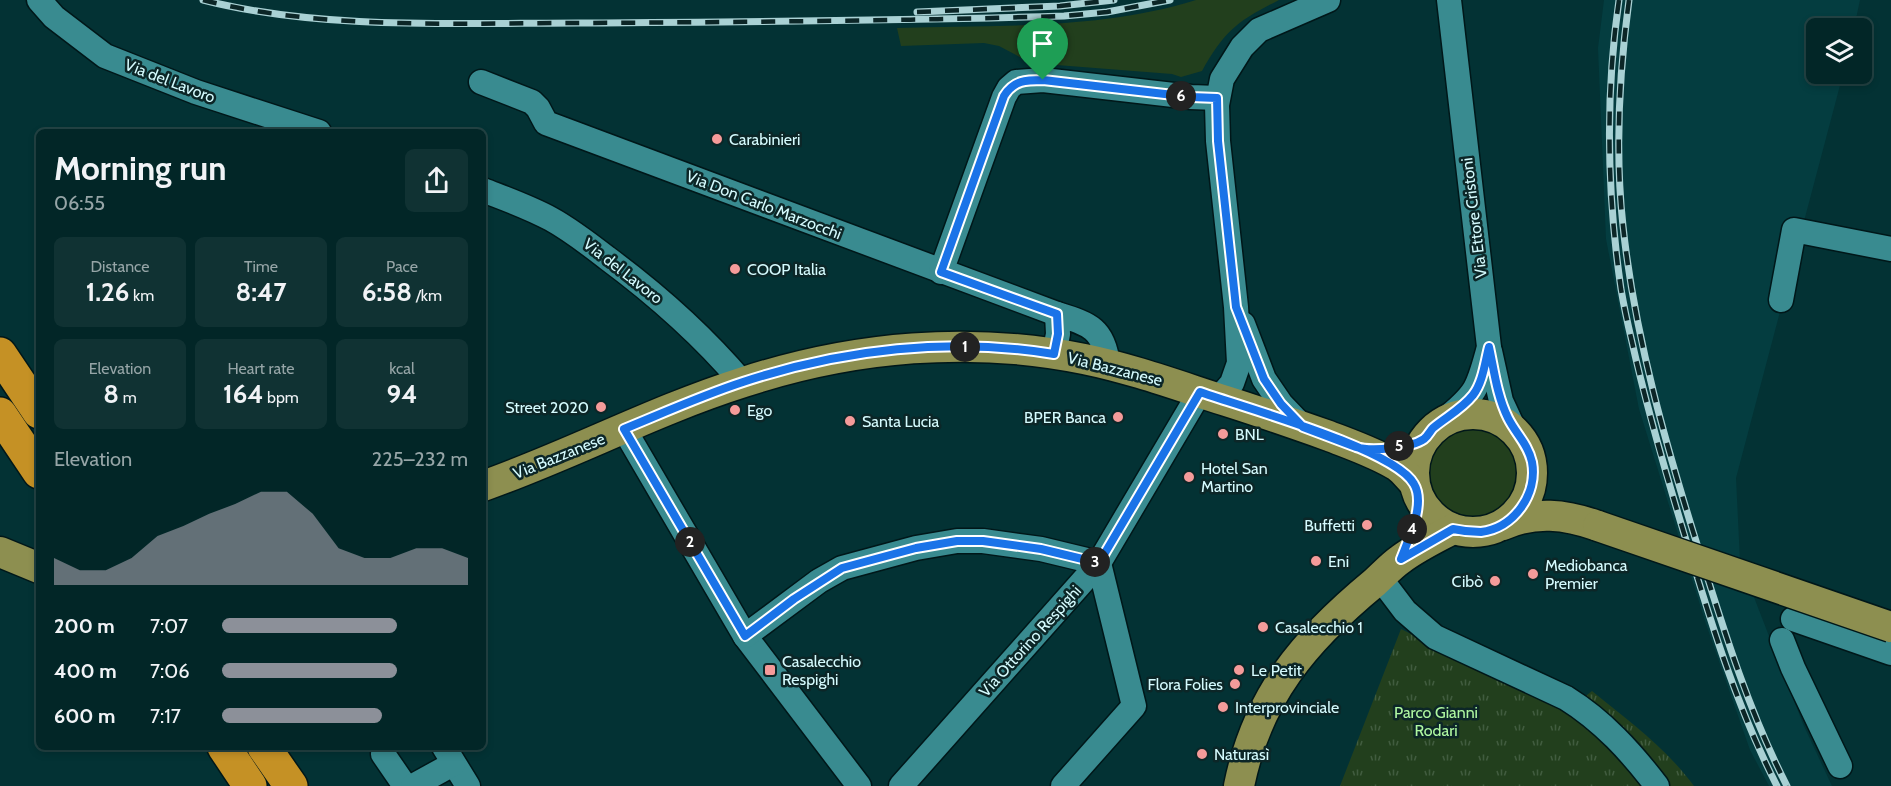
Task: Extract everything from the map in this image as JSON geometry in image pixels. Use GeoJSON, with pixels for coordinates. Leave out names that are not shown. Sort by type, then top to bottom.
{"type":"FeatureCollection","features":[{"type":"Feature","properties":{"kind":"highway"},"geometry":{"type":"LineString","coordinates":[[0,354],[36,408]]}},
{"type":"Feature","properties":{"kind":"highway"},"geometry":{"type":"LineString","coordinates":[[0,414],[36,468]]}},
{"type":"Feature","properties":{"kind":"highway"},"geometry":{"type":"LineString","coordinates":[[226,750],[250,786]]}},
{"type":"Feature","properties":{"kind":"highway"},"geometry":{"type":"LineString","coordinates":[[266,750],[291,786]]}},
{"type":"Feature","properties":{"kind":"main road","name":"Via Bazzanese"},"geometry":{"type":"LineString","coordinates":[[486,485],[742,382],[818,361],[896,349],[986,347],[1027,350],[1108,364],[1209,395],[1364,449],[1398,467],[1416,489]]}},
{"type":"Feature","properties":{"kind":"main road"},"geometry":{"type":"LineString","coordinates":[[1390,569],[1411,534],[1416,489],[1415,460],[1434,429],[1457,415],[1486,414],[1514,429],[1526,444],[1533,465],[1560,507],[1585,521],[1891,627]]}},
{"type":"Feature","properties":{"kind":"main road","name":"Via Bazzanese"},"geometry":{"type":"LineString","coordinates":[[1364,449],[1401,446],[1434,429]]}},
{"type":"Feature","properties":{"kind":"main road"},"geometry":{"type":"LineString","coordinates":[[1497,527],[1518,512],[1525,502],[1533,478],[1533,465]]}},
{"type":"Feature","properties":{"kind":"main road"},"geometry":{"type":"LineString","coordinates":[[1416,489],[1426,510],[1438,521],[1453,529],[1475,532],[1539,516],[1585,521]]}},
{"type":"Feature","properties":{"kind":"main road"},"geometry":{"type":"LineString","coordinates":[[1239,786],[1253,735],[1282,678],[1322,629],[1390,569],[1453,529]]}},
{"type":"Feature","properties":{"kind":"main road"},"geometry":{"type":"LineString","coordinates":[[0,552],[36,567]]}},
{"type":"Feature","properties":{"kind":"street","name":"Via del Lavoro"},"geometry":{"type":"LineString","coordinates":[[39,0],[54,17],[105,56],[196,92],[310,129]]}},
{"type":"Feature","properties":{"kind":"street"},"geometry":{"type":"LineString","coordinates":[[1209,395],[1232,383],[1239,363],[1236,307],[1218,141],[1217,98],[1222,79],[1242,47],[1259,30],[1328,0]]}},
{"type":"Feature","properties":{"kind":"street","name":"Via Ettore Cristoni"},"geometry":{"type":"LineString","coordinates":[[1434,429],[1473,395],[1480,380],[1489,347],[1449,0]]}},
{"type":"Feature","properties":{"kind":"street"},"geometry":{"type":"LineString","coordinates":[[941,272],[1004,96],[1016,82],[1043,80],[1217,98]]}},
{"type":"Feature","properties":{"kind":"street","name":"Via Don Carlo Marzocchi"},"geometry":{"type":"LineString","coordinates":[[481,82],[532,102],[546,123],[941,272],[1082,321],[1096,330],[1106,352],[1108,364]]}},
{"type":"Feature","properties":{"kind":"street","name":"Via del Lavoro"},"geometry":{"type":"LineString","coordinates":[[486,191],[552,219],[587,242],[674,311],[722,358],[742,382]]}},
{"type":"Feature","properties":{"kind":"street"},"geometry":{"type":"LineString","coordinates":[[1781,300],[1794,230],[1891,249]]}},
{"type":"Feature","properties":{"kind":"street"},"geometry":{"type":"LineString","coordinates":[[1236,307],[1264,379],[1281,404],[1303,427]]}},
{"type":"Feature","properties":{"kind":"street"},"geometry":{"type":"LineString","coordinates":[[1054,354],[1058,334],[1057,314]]}},
{"type":"Feature","properties":{"kind":"street"},"geometry":{"type":"LineString","coordinates":[[1489,347],[1501,401],[1514,429]]}},
{"type":"Feature","properties":{"kind":"street","name":"Via Ottorino Respighi"},"geometry":{"type":"LineString","coordinates":[[901,786],[1099,563],[1209,395]]}},
{"type":"Feature","properties":{"kind":"street"},"geometry":{"type":"LineString","coordinates":[[624,429],[745,636],[859,786]]}},
{"type":"Feature","properties":{"kind":"street"},"geometry":{"type":"LineString","coordinates":[[745,636],[811,587],[842,568],[916,548],[957,541],[983,541],[1031,547],[1099,563],[1134,706],[1063,786]]}},
{"type":"Feature","properties":{"kind":"street"},"geometry":{"type":"LineString","coordinates":[[1390,569],[1405,611],[1435,637],[1566,698],[1582,708],[1632,753],[1657,786]]}},
{"type":"Feature","properties":{"kind":"street"},"geometry":{"type":"LineString","coordinates":[[1840,766],[1782,640],[1789,642],[1799,636],[1799,624],[1793,619],[1891,653]]}},
{"type":"Feature","properties":{"kind":"street"},"geometry":{"type":"LineString","coordinates":[[383,754],[405,786]]}},
{"type":"Feature","properties":{"kind":"street"},"geometry":{"type":"LineString","coordinates":[[413,786],[449,755],[468,786]]}},
{"type":"Feature","properties":{"kind":"shaded area"},"geometry":{"type":"Polygon","coordinates":[[[1604,0],[1860,0],[1856,18],[1806,18],[1806,84],[1840,84],[1736,478],[1740,561],[1803,724],[1832,786],[1769,786],[1750,750],[1706,624],[1639,409],[1606,239],[1598,48],[1604,0]]]}},
{"type":"Feature","properties":{"kind":"green space"},"geometry":{"type":"Polygon","coordinates":[[[1196,0],[1279,0],[1253,14],[1234,28],[1218,46],[1202,71],[1181,77],[1172,74],[1031,63],[999,46],[984,43],[901,46],[897,28],[1010,26],[1085,21],[1160,10],[1196,0]]]}},
{"type":"Feature","properties":{"kind":"green space"},"geometry":{"type":"Polygon","coordinates":[[[1475,422],[1495,426],[1512,437],[1523,454],[1527,474],[1523,494],[1512,511],[1495,522],[1475,526],[1455,522],[1438,511],[1427,494],[1423,474],[1427,454],[1438,437],[1455,426],[1475,422]]]}},
{"type":"Feature","properties":{"kind":"green space","name":"Parco Gianni Rodari"},"geometry":{"type":"Polygon","coordinates":[[[1401,629],[1567,711],[1592,691],[1659,747],[1694,786],[1340,786],[1401,629]]]}},
{"type":"Feature","properties":{"kind":"railway"},"geometry":{"type":"LineString","coordinates":[[203,0],[248,10],[294,16],[437,24],[821,21],[1064,16],[1107,12],[1170,0]]}},
{"type":"Feature","properties":{"kind":"railway"},"geometry":{"type":"LineString","coordinates":[[917,12],[1060,6],[1114,0]]}},
{"type":"Feature","properties":{"kind":"railway"},"geometry":{"type":"LineString","coordinates":[[1619,0],[1611,72],[1610,144],[1616,253],[1625,309],[1657,441],[1705,602],[1737,696],[1777,786]]}},
{"type":"Feature","properties":{"kind":"railway"},"geometry":{"type":"LineString","coordinates":[[1629,0],[1621,85],[1619,170],[1623,226],[1635,310],[1665,435],[1710,586],[1761,731],[1787,786]]}},
{"type":"Feature","properties":{"kind":"place","name":"Carabinieri"},"geometry":{"type":"Point","coordinates":[717,139]}},
{"type":"Feature","properties":{"kind":"place","name":"COOP Italia"},"geometry":{"type":"Point","coordinates":[735,269]}},
{"type":"Feature","properties":{"kind":"place","name":"Street 2020"},"geometry":{"type":"Point","coordinates":[601,407]}},
{"type":"Feature","properties":{"kind":"place","name":"Ego"},"geometry":{"type":"Point","coordinates":[735,410]}},
{"type":"Feature","properties":{"kind":"place","name":"BPER Banca"},"geometry":{"type":"Point","coordinates":[1118,417]}},
{"type":"Feature","properties":{"kind":"place","name":"Santa Lucia"},"geometry":{"type":"Point","coordinates":[850,421]}},
{"type":"Feature","properties":{"kind":"place","name":"BNL"},"geometry":{"type":"Point","coordinates":[1223,434]}},
{"type":"Feature","properties":{"kind":"place","name":"Hotel San Martino"},"geometry":{"type":"Point","coordinates":[1189,477]}},
{"type":"Feature","properties":{"kind":"place","name":"Buffetti"},"geometry":{"type":"Point","coordinates":[1367,525]}},
{"type":"Feature","properties":{"kind":"place","name":"Eni"},"geometry":{"type":"Point","coordinates":[1316,561]}},
{"type":"Feature","properties":{"kind":"place","name":"Mediobanca Premier"},"geometry":{"type":"Point","coordinates":[1533,574]}},
{"type":"Feature","properties":{"kind":"place","name":"Cibò"},"geometry":{"type":"Point","coordinates":[1495,581]}},
{"type":"Feature","properties":{"kind":"place","name":"Casalecchio 1"},"geometry":{"type":"Point","coordinates":[1263,627]}},
{"type":"Feature","properties":{"kind":"place","name":"Casalecchio Respighi"},"geometry":{"type":"Point","coordinates":[770,670]}},
{"type":"Feature","properties":{"kind":"place","name":"Le Petit"},"geometry":{"type":"Point","coordinates":[1239,670]}},
{"type":"Feature","properties":{"kind":"place","name":"Flora Folies"},"geometry":{"type":"Point","coordinates":[1235,684]}},
{"type":"Feature","properties":{"kind":"place","name":"Interprovinciale"},"geometry":{"type":"Point","coordinates":[1223,707]}},
{"type":"Feature","properties":{"kind":"place","name":"Naturasì"},"geometry":{"type":"Point","coordinates":[1202,754]}},
{"type":"Feature","properties":{"kind":"route"},"geometry":{"type":"LineString","coordinates":[[1043,80],[1016,82],[1004,96],[941,272],[1057,314],[1059,325],[1054,354],[986,347],[896,349],[859,353],[818,361],[742,382],[624,429],[745,636],[819,581],[842,568],[916,548],[957,541],[983,541],[1041,549],[1099,563],[1200,392],[1262,412],[1303,427],[1364,449],[1398,467],[1414,483],[1418,495],[1411,534],[1401,559],[1453,529],[1468,532],[1483,531],[1497,527],[1518,512],[1530,490],[1533,465],[1526,444],[1514,429],[1501,401],[1489,347],[1480,380],[1473,395],[1433,428],[1424,439],[1401,446],[1364,449],[1356,447],[1303,427],[1281,404],[1264,379],[1236,307],[1218,141],[1217,98],[1043,80]]}}]}
